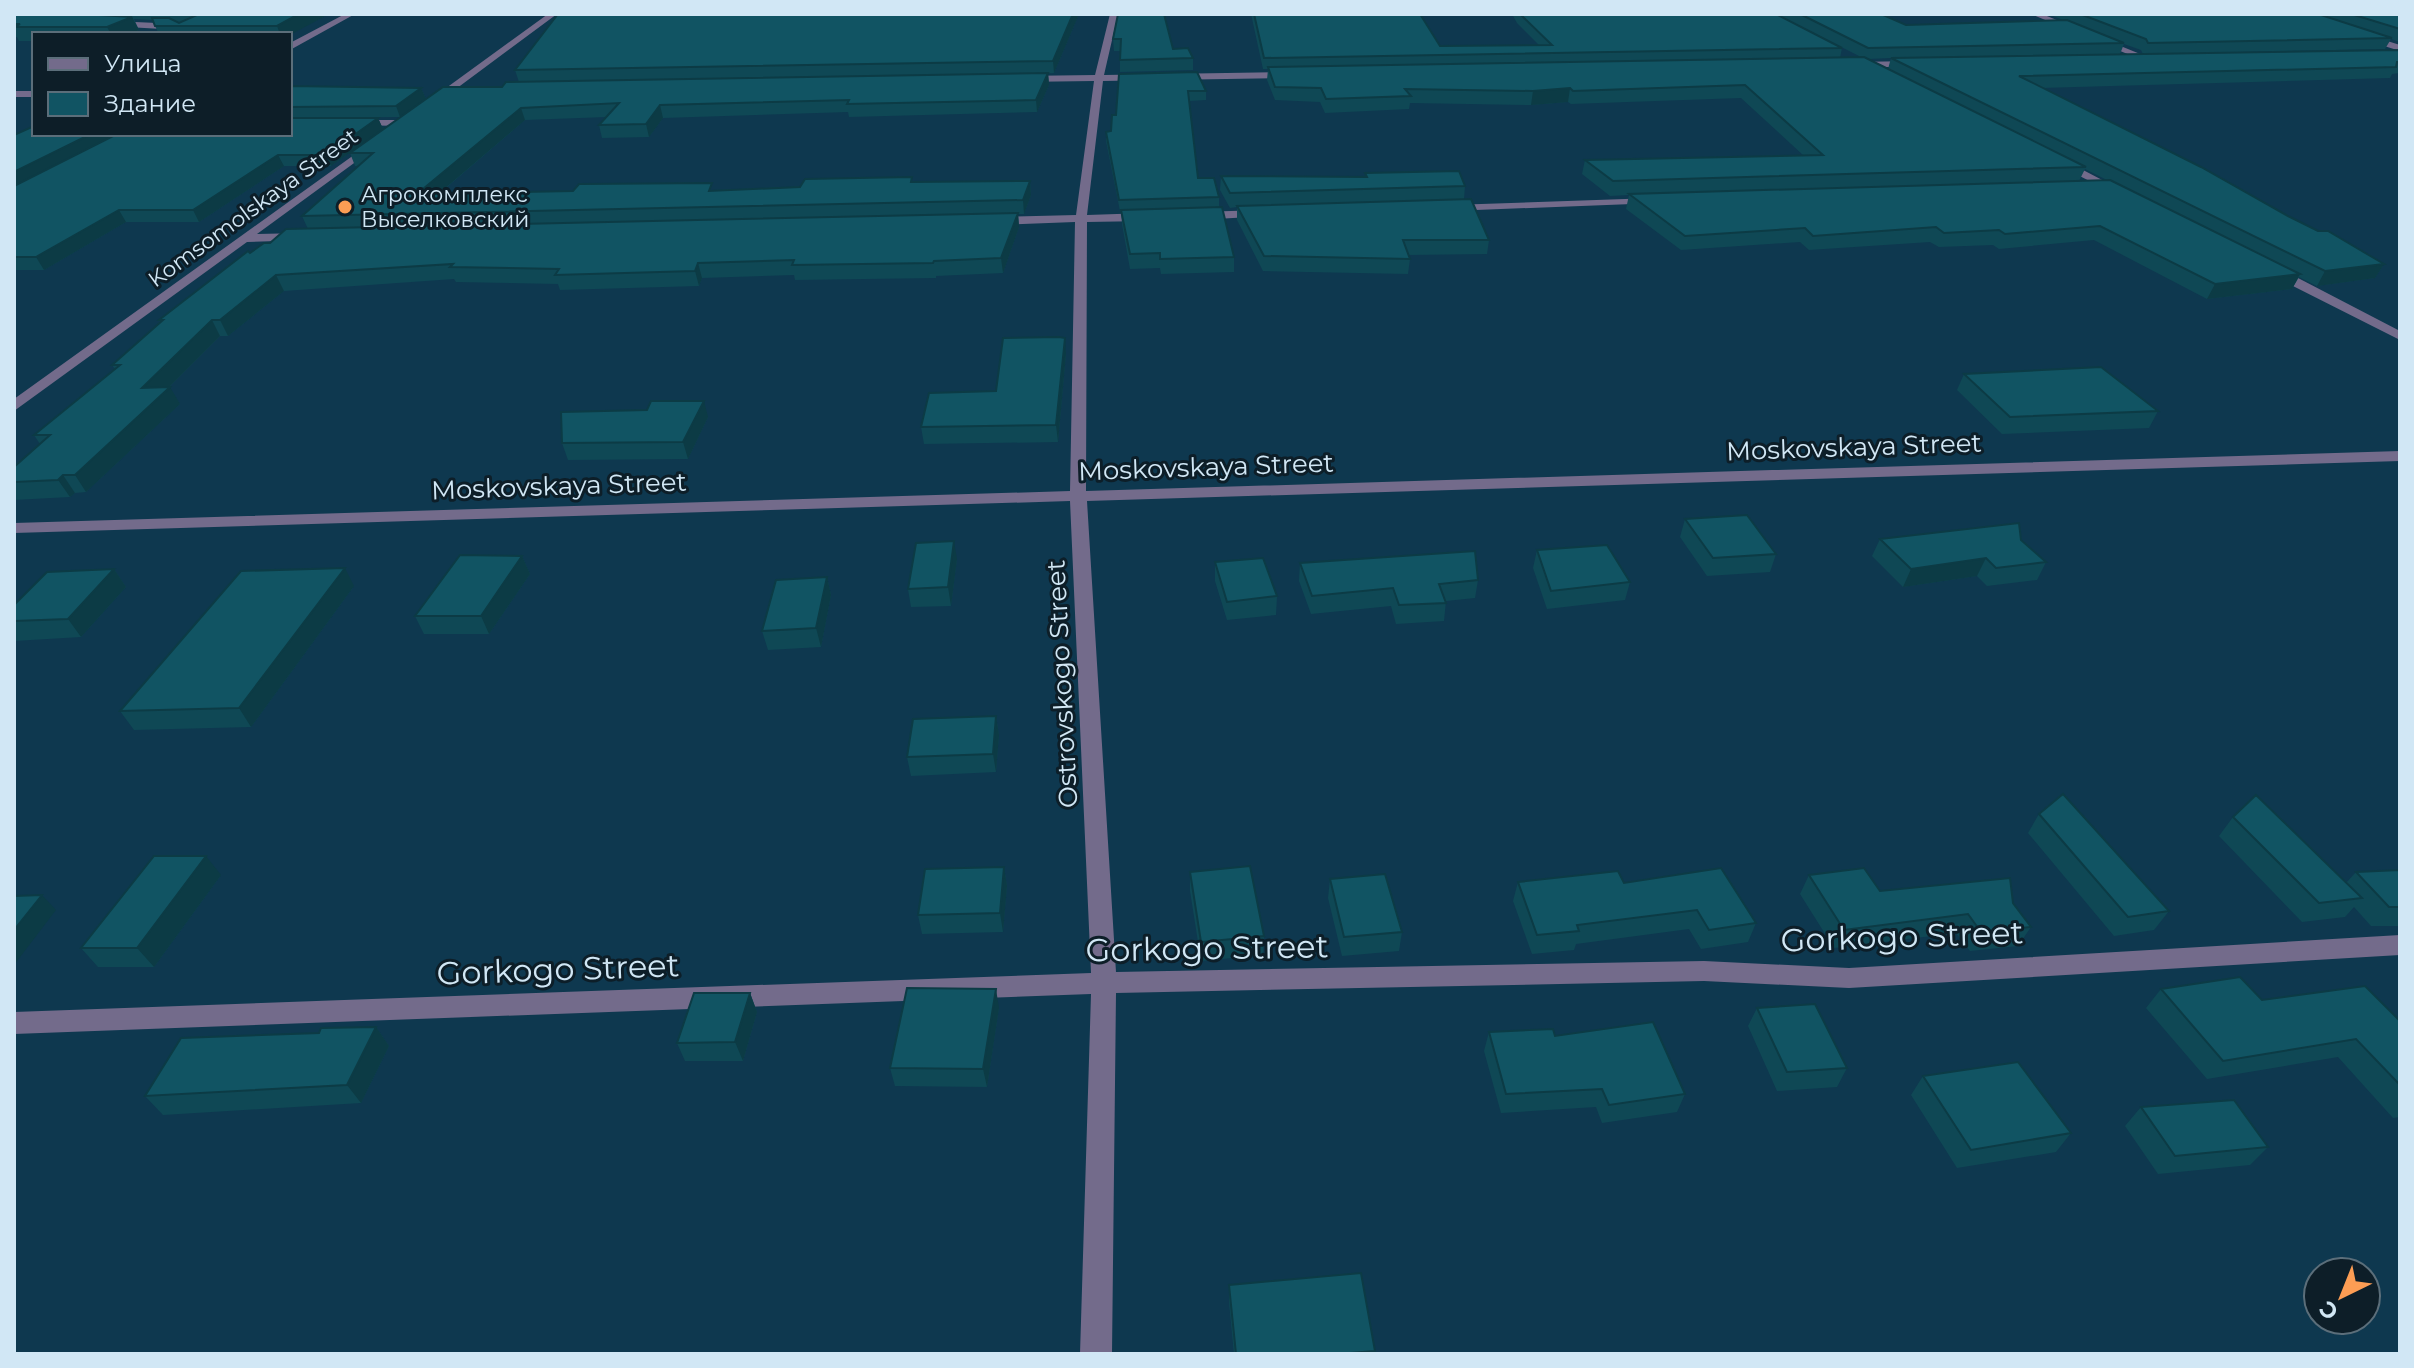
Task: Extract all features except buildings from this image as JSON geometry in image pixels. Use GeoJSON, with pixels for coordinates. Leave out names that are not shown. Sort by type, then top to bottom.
{"type":"FeatureCollection","features":[{"type":"Feature","properties":{"kind":"street"},"geometry":{"type":"LineString","coordinates":[[292,46],[351,14]]}},
{"type":"Feature","properties":{"kind":"street"},"geometry":{"type":"LineString","coordinates":[[426,106],[553,14]]}},
{"type":"Feature","properties":{"kind":"street","name":"Ostrovskogo Street"},"geometry":{"type":"LineString","coordinates":[[1096,1354],[1104,983],[1078,497],[1081,219],[1099,78],[1114,14]]}},
{"type":"Feature","properties":{"kind":"street"},"geometry":{"type":"LineString","coordinates":[[2035,14],[2145,58]]}},
{"type":"Feature","properties":{"kind":"street"},"geometry":{"type":"LineString","coordinates":[[101,24],[192,27],[182,32]]}},
{"type":"Feature","properties":{"kind":"street"},"geometry":{"type":"LineString","coordinates":[[2355,33],[2400,48]]}},
{"type":"Feature","properties":{"kind":"street"},"geometry":{"type":"LineString","coordinates":[[2384,55],[2400,55]]}},
{"type":"Feature","properties":{"kind":"street"},"geometry":{"type":"LineString","coordinates":[[2113,59],[2161,58]]}},
{"type":"Feature","properties":{"kind":"street"},"geometry":{"type":"LineString","coordinates":[[1847,61],[1890,79]]}},
{"type":"Feature","properties":{"kind":"street"},"geometry":{"type":"LineString","coordinates":[[1862,65],[1925,63]]}},
{"type":"Feature","properties":{"kind":"street"},"geometry":{"type":"LineString","coordinates":[[1004,80],[1306,74]]}},
{"type":"Feature","properties":{"kind":"street"},"geometry":{"type":"LineString","coordinates":[[450,89],[466,89]]}},
{"type":"Feature","properties":{"kind":"street","name":"Komsomolskaya Street"},"geometry":{"type":"LineString","coordinates":[[14,406],[414,114]]}},
{"type":"Feature","properties":{"kind":"street"},"geometry":{"type":"LineString","coordinates":[[342,123],[402,123]]}},
{"type":"Feature","properties":{"kind":"street"},"geometry":{"type":"LineString","coordinates":[[2041,153],[2138,201]]}},
{"type":"Feature","properties":{"kind":"street"},"geometry":{"type":"LineString","coordinates":[[2079,188],[2110,187]]}},
{"type":"Feature","properties":{"kind":"street"},"geometry":{"type":"LineString","coordinates":[[1430,208],[1667,201]]}},
{"type":"Feature","properties":{"kind":"street"},"geometry":{"type":"LineString","coordinates":[[1192,216],[1271,213]]}},
{"type":"Feature","properties":{"kind":"street"},"geometry":{"type":"LineString","coordinates":[[987,221],[1160,217]]}},
{"type":"Feature","properties":{"kind":"street"},"geometry":{"type":"LineString","coordinates":[[248,238],[311,237]]}},
{"type":"Feature","properties":{"kind":"street"},"geometry":{"type":"LineString","coordinates":[[2262,265],[2400,336]]}},
{"type":"Feature","properties":{"kind":"street","name":"Moskovskaya Street"},"geometry":{"type":"LineString","coordinates":[[14,528],[2400,456]]}},
{"type":"Feature","properties":{"kind":"street","name":"Gorkogo Street"},"geometry":{"type":"LineString","coordinates":[[14,1023],[1104,983],[1704,971],[1849,978],[2400,945]]}},
{"type":"Feature","properties":{"kind":"place","name":"Агрокомплекс Выселковский"},"geometry":{"type":"Point","coordinates":[345,207]}}]}
